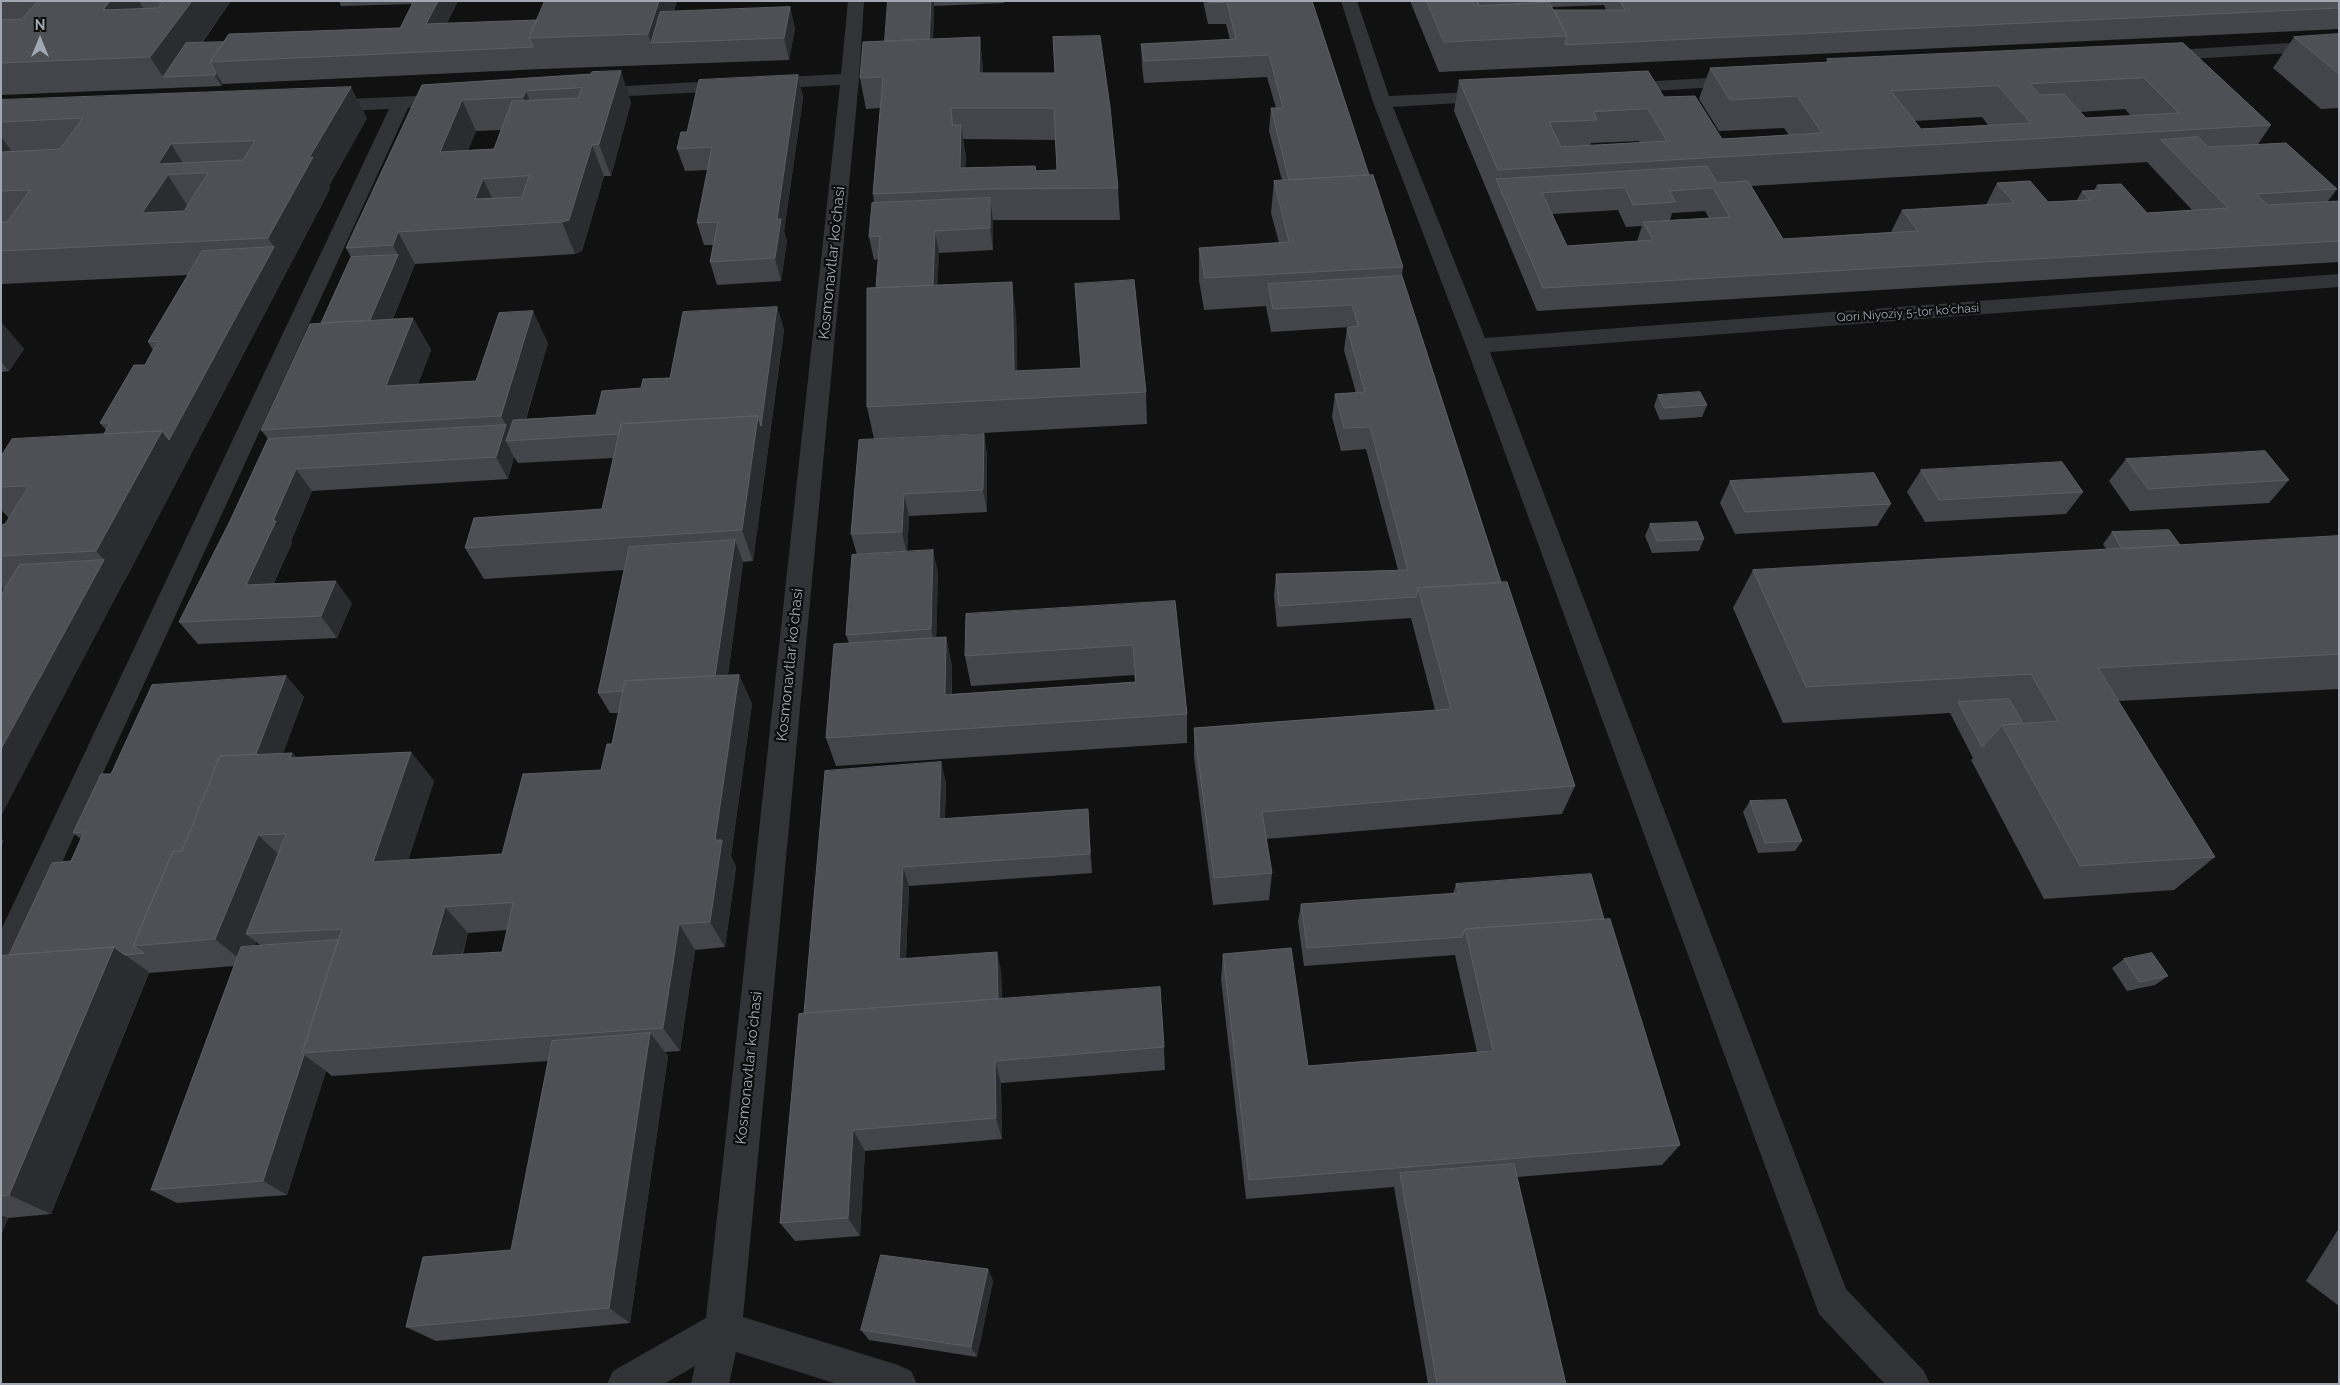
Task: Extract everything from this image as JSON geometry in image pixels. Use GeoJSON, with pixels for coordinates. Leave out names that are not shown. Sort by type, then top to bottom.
{"type":"FeatureCollection","features":[{"type":"Feature","properties":{"kind":"street","name":"Kosmonavtlar koʻchasi"},"geometry":{"type":"LineString","coordinates":[[710,1384],[723,1330],[850,79],[856,1]]}},
{"type":"Feature","properties":{"kind":"street"},"geometry":{"type":"LineString","coordinates":[[1349,1],[1382,102],[1477,346],[1832,1301],[1911,1384]]}},
{"type":"Feature","properties":{"kind":"street"},"geometry":{"type":"LineString","coordinates":[[2140,57],[2339,45]]}},
{"type":"Feature","properties":{"kind":"street"},"geometry":{"type":"LineString","coordinates":[[577,93],[850,79]]}},
{"type":"Feature","properties":{"kind":"street"},"geometry":{"type":"LineString","coordinates":[[1602,89],[1761,80]]}},
{"type":"Feature","properties":{"kind":"street"},"geometry":{"type":"LineString","coordinates":[[1382,102],[1512,94]]}},
{"type":"Feature","properties":{"kind":"street"},"geometry":{"type":"LineString","coordinates":[[301,107],[430,101]]}},
{"type":"Feature","properties":{"kind":"street"},"geometry":{"type":"LineString","coordinates":[[1,966],[37,884],[401,103]]}},
{"type":"Feature","properties":{"kind":"street","name":"Qori Niyoziy 5-tor ko'chasi"},"geometry":{"type":"LineString","coordinates":[[1477,346],[2339,280]]}},
{"type":"Feature","properties":{"kind":"street"},"geometry":{"type":"LineString","coordinates":[[626,1384],[723,1330],[898,1384]]}},
{"type":"Feature","properties":{"kind":"building"},"geometry":{"type":"Polygon","coordinates":[[[38,1],[110,1],[103,10],[158,8],[163,1],[192,1],[150,57],[1,63],[1,20],[22,19],[38,1]]]}},
{"type":"Feature","properties":{"kind":"building"},"geometry":{"type":"Polygon","coordinates":[[[414,1],[438,1],[426,24],[537,20],[529,38],[533,47],[210,62],[229,34],[400,28],[414,1]]]}},
{"type":"Feature","properties":{"kind":"building"},"geometry":{"type":"Polygon","coordinates":[[[545,1],[659,1],[648,34],[529,38],[545,1]]]}},
{"type":"Feature","properties":{"kind":"building"},"geometry":{"type":"Polygon","coordinates":[[[888,1],[931,1],[929,39],[885,41],[888,1]]]}},
{"type":"Feature","properties":{"kind":"building"},"geometry":{"type":"Polygon","coordinates":[[[1208,1],[1312,1],[1369,175],[1289,180],[1271,108],[1283,108],[1269,55],[1144,61],[1141,44],[1236,39],[1227,2],[1209,3],[1208,1]]]}},
{"type":"Feature","properties":{"kind":"building"},"geometry":{"type":"Polygon","coordinates":[[[1427,1],[1477,1],[1479,6],[1549,2],[1567,36],[1444,42],[1427,1]]]}},
{"type":"Feature","properties":{"kind":"building"},"geometry":{"type":"Polygon","coordinates":[[[1620,1],[2339,1],[2339,8],[1565,45],[1567,36],[1554,10],[1625,10],[1620,1]]]}},
{"type":"Feature","properties":{"kind":"building"},"geometry":{"type":"Polygon","coordinates":[[[790,7],[784,38],[651,43],[660,12],[790,7]]]}},
{"type":"Feature","properties":{"kind":"building"},"geometry":{"type":"Polygon","coordinates":[[[2339,34],[2339,74],[2294,37],[2339,34]]]}},
{"type":"Feature","properties":{"kind":"building"},"geometry":{"type":"Polygon","coordinates":[[[1100,36],[1110,107],[1118,188],[989,189],[873,194],[883,77],[860,78],[863,42],[980,37],[979,73],[1055,73],[1053,37],[1100,36]],[[951,108],[953,125],[961,125],[960,168],[1035,166],[1036,171],[1057,170],[1054,108],[951,108]]]}},
{"type":"Feature","properties":{"kind":"building"},"geometry":{"type":"Polygon","coordinates":[[[224,42],[210,62],[216,73],[215,75],[163,77],[186,43],[224,42]]]}},
{"type":"Feature","properties":{"kind":"building"},"geometry":{"type":"Polygon","coordinates":[[[2183,43],[2271,125],[1498,170],[1459,80],[1648,71],[1664,97],[1695,96],[1722,139],[1822,133],[1797,96],[1730,100],[1710,68],[1830,62],[1827,59],[2183,43]],[[2144,78],[2030,84],[2040,95],[2064,94],[2086,118],[2179,113],[2144,78]],[[1998,86],[1891,91],[1921,129],[2031,123],[1998,86]],[[1648,109],[1594,112],[1597,120],[1549,122],[1561,147],[1667,141],[1648,109]]]}},
{"type":"Feature","properties":{"kind":"building"},"geometry":{"type":"Polygon","coordinates":[[[621,71],[599,144],[592,145],[569,220],[562,222],[398,232],[393,245],[346,248],[422,85],[591,74],[592,72],[621,71]],[[582,88],[526,91],[523,97],[462,100],[440,152],[494,149],[512,101],[578,98],[582,88]],[[529,176],[483,179],[475,199],[522,197],[529,176]]]}},
{"type":"Feature","properties":{"kind":"building"},"geometry":{"type":"Polygon","coordinates":[[[798,75],[777,219],[781,219],[775,258],[710,262],[718,222],[697,223],[712,147],[677,149],[681,132],[687,132],[699,80],[798,75]]]}},
{"type":"Feature","properties":{"kind":"building"},"geometry":{"type":"Polygon","coordinates":[[[351,87],[309,158],[313,157],[268,238],[1,251],[1,222],[7,222],[30,190],[1,191],[1,152],[60,149],[83,118],[1,122],[1,100],[351,87]],[[255,141],[171,144],[158,164],[243,160],[255,141]],[[208,173],[168,175],[142,213],[184,211],[208,173]]]}},
{"type":"Feature","properties":{"kind":"building"},"geometry":{"type":"Polygon","coordinates":[[[2198,137],[2208,147],[2286,143],[2337,189],[2256,194],[2268,205],[2339,201],[2339,241],[1543,288],[1496,179],[1707,166],[1717,183],[1748,181],[1783,239],[1918,231],[1902,210],[2014,203],[1997,183],[2030,181],[2048,202],[2090,200],[2082,191],[2101,190],[2097,185],[2121,184],[2147,213],[2228,208],[2161,140],[2198,137]],[[1625,188],[1542,193],[1567,246],[1653,240],[1643,222],[1730,217],[1713,188],[1669,191],[1676,202],[1633,205],[1625,188]]]}},
{"type":"Feature","properties":{"kind":"building"},"geometry":{"type":"Polygon","coordinates":[[[1373,175],[1403,267],[1205,278],[1199,248],[1289,242],[1274,181],[1373,175]]]}},
{"type":"Feature","properties":{"kind":"building"},"geometry":{"type":"Polygon","coordinates":[[[990,198],[990,228],[935,231],[933,285],[876,288],[880,236],[869,237],[872,203],[990,198]]]}},
{"type":"Feature","properties":{"kind":"building"},"geometry":{"type":"Polygon","coordinates":[[[274,247],[169,440],[162,431],[104,434],[110,423],[100,423],[134,365],[145,365],[158,341],[148,342],[202,251],[274,247]]]}},
{"type":"Feature","properties":{"kind":"building"},"geometry":{"type":"Polygon","coordinates":[[[398,255],[370,320],[321,323],[351,257],[398,255]]]}},
{"type":"Feature","properties":{"kind":"building"},"geometry":{"type":"Polygon","coordinates":[[[1402,276],[1501,583],[1418,588],[1416,597],[1279,606],[1276,574],[1408,570],[1370,427],[1344,428],[1335,394],[1365,392],[1347,328],[1358,326],[1352,305],[1273,309],[1268,284],[1402,276]]]}},
{"type":"Feature","properties":{"kind":"building"},"geometry":{"type":"Polygon","coordinates":[[[1134,280],[1146,392],[867,407],[867,288],[1012,282],[1014,371],[1081,368],[1075,284],[1134,280]]]}},
{"type":"Feature","properties":{"kind":"building"},"geometry":{"type":"Polygon","coordinates":[[[777,307],[761,426],[758,416],[621,424],[619,434],[506,441],[513,420],[596,415],[602,391],[641,388],[643,379],[670,378],[683,312],[777,307]]]}},
{"type":"Feature","properties":{"kind":"building"},"geometry":{"type":"Polygon","coordinates":[[[533,311],[501,416],[261,430],[310,324],[413,318],[386,386],[476,381],[499,313],[533,311]]]}},
{"type":"Feature","properties":{"kind":"building"},"geometry":{"type":"Polygon","coordinates":[[[1700,392],[1707,405],[1664,408],[1658,395],[1700,392]]]}},
{"type":"Feature","properties":{"kind":"building"},"geometry":{"type":"Polygon","coordinates":[[[758,416],[742,530],[465,548],[474,518],[602,509],[621,424],[758,416]]]}},
{"type":"Feature","properties":{"kind":"building"},"geometry":{"type":"Polygon","coordinates":[[[506,425],[496,457],[296,469],[273,521],[276,521],[246,585],[336,581],[321,616],[179,622],[229,523],[268,439],[506,425]]]}},
{"type":"Feature","properties":{"kind":"building"},"geometry":{"type":"Polygon","coordinates":[[[162,431],[96,551],[1,556],[1,525],[5,524],[29,486],[1,487],[1,456],[12,439],[162,431]]]}},
{"type":"Feature","properties":{"kind":"building"},"geometry":{"type":"Polygon","coordinates":[[[984,434],[983,490],[904,494],[902,532],[851,534],[859,440],[984,434]]]}},
{"type":"Feature","properties":{"kind":"building"},"geometry":{"type":"Polygon","coordinates":[[[2265,451],[2289,480],[2148,489],[2126,459],[2265,451]]]}},
{"type":"Feature","properties":{"kind":"building"},"geometry":{"type":"Polygon","coordinates":[[[2062,462],[2083,492],[1939,500],[1921,470],[2062,462]]]}},
{"type":"Feature","properties":{"kind":"building"},"geometry":{"type":"Polygon","coordinates":[[[1874,473],[1891,504],[1745,512],[1730,481],[1874,473]]]}},
{"type":"Feature","properties":{"kind":"building"},"geometry":{"type":"Polygon","coordinates":[[[1697,522],[1704,539],[1657,541],[1650,524],[1697,522]]]}},
{"type":"Feature","properties":{"kind":"building"},"geometry":{"type":"Polygon","coordinates":[[[2169,530],[2180,545],[2122,549],[2112,532],[2169,530]]]}},
{"type":"Feature","properties":{"kind":"building"},"geometry":{"type":"Polygon","coordinates":[[[2339,536],[2339,654],[2098,668],[2215,857],[2080,866],[2002,725],[2058,721],[2031,674],[1806,687],[1753,570],[2339,536]]]}},
{"type":"Feature","properties":{"kind":"building"},"geometry":{"type":"Polygon","coordinates":[[[735,540],[715,676],[625,681],[623,691],[598,693],[629,547],[735,540]]]}},
{"type":"Feature","properties":{"kind":"building"},"geometry":{"type":"Polygon","coordinates":[[[933,550],[931,629],[846,635],[852,555],[933,550]]]}},
{"type":"Feature","properties":{"kind":"building"},"geometry":{"type":"Polygon","coordinates":[[[104,560],[1,749],[1,595],[19,565],[104,560]]]}},
{"type":"Feature","properties":{"kind":"building"},"geometry":{"type":"Polygon","coordinates":[[[1507,582],[1575,786],[1262,812],[1272,873],[1214,878],[1194,728],[1451,709],[1418,588],[1507,582]]]}},
{"type":"Feature","properties":{"kind":"building"},"geometry":{"type":"Polygon","coordinates":[[[1175,601],[1187,714],[826,738],[834,644],[946,637],[945,695],[1136,682],[1133,645],[965,656],[966,614],[1175,601]]]}},
{"type":"Feature","properties":{"kind":"building"},"geometry":{"type":"Polygon","coordinates":[[[739,675],[715,840],[722,840],[710,922],[679,924],[663,1028],[302,1053],[342,929],[246,934],[286,834],[258,835],[215,939],[133,946],[173,851],[182,851],[220,756],[292,753],[290,758],[411,752],[373,862],[502,854],[523,774],[601,770],[607,744],[612,744],[625,681],[739,675]],[[513,903],[445,907],[431,956],[502,952],[513,903]]]}},
{"type":"Feature","properties":{"kind":"building"},"geometry":{"type":"Polygon","coordinates":[[[286,676],[256,754],[220,756],[182,851],[173,851],[133,946],[144,953],[125,955],[114,947],[9,955],[52,863],[71,861],[84,832],[73,833],[101,774],[111,774],[152,685],[286,676]]]}},
{"type":"Feature","properties":{"kind":"building"},"geometry":{"type":"Polygon","coordinates":[[[2009,699],[2023,723],[2002,725],[1982,747],[1958,702],[2009,699]]]}},
{"type":"Feature","properties":{"kind":"building"},"geometry":{"type":"Polygon","coordinates":[[[941,762],[939,819],[1088,809],[1090,854],[903,867],[899,959],[997,952],[998,999],[804,1013],[825,771],[941,762]]]}},
{"type":"Feature","properties":{"kind":"building"},"geometry":{"type":"Polygon","coordinates":[[[1786,800],[1802,841],[1765,843],[1750,801],[1786,800]]]}},
{"type":"Feature","properties":{"kind":"building"},"geometry":{"type":"Polygon","coordinates":[[[1591,874],[1604,919],[1465,929],[1462,937],[1307,948],[1301,904],[1459,893],[1456,884],[1591,874]]]}},
{"type":"Feature","properties":{"kind":"building"},"geometry":{"type":"Polygon","coordinates":[[[1610,919],[1680,1145],[1249,1180],[1223,954],[1291,948],[1308,1066],[1493,1051],[1465,929],[1610,919]]]}},
{"type":"Feature","properties":{"kind":"building"},"geometry":{"type":"Polygon","coordinates":[[[338,940],[302,1053],[304,1055],[263,1181],[151,1190],[241,947],[338,940]]]}},
{"type":"Feature","properties":{"kind":"building"},"geometry":{"type":"Polygon","coordinates":[[[114,947],[9,1195],[1,1196],[1,956],[114,947]]]}},
{"type":"Feature","properties":{"kind":"building"},"geometry":{"type":"Polygon","coordinates":[[[2152,953],[2168,976],[2139,982],[2124,959],[2152,953]]]}},
{"type":"Feature","properties":{"kind":"building"},"geometry":{"type":"Polygon","coordinates":[[[1160,987],[1164,1047],[995,1061],[996,1118],[853,1130],[848,1218],[780,1223],[799,1014],[1160,987]]]}},
{"type":"Feature","properties":{"kind":"building"},"geometry":{"type":"Polygon","coordinates":[[[650,1033],[609,1308],[406,1327],[423,1257],[511,1250],[552,1041],[650,1033]]]}},
{"type":"Feature","properties":{"kind":"building"},"geometry":{"type":"Polygon","coordinates":[[[1514,1164],[1566,1384],[1437,1384],[1400,1173],[1514,1164]]]}},
{"type":"Feature","properties":{"kind":"building"},"geometry":{"type":"Polygon","coordinates":[[[881,1255],[988,1269],[971,1347],[861,1330],[881,1255]]]}}]}
